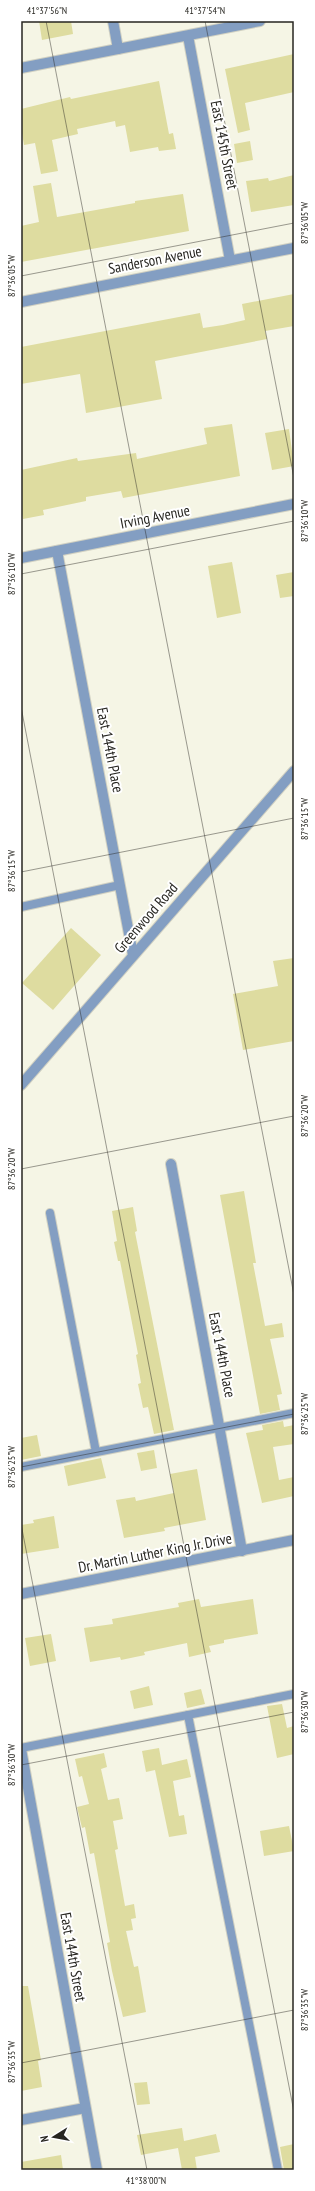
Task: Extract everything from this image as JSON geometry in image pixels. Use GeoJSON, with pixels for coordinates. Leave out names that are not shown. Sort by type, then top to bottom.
{"type":"FeatureCollection","features":[{"type":"Feature","properties":{"kind":"street"},"geometry":{"type":"LineString","coordinates":[[113,21],[118,49]]}},
{"type":"Feature","properties":{"kind":"street"},"geometry":{"type":"LineString","coordinates":[[21,68],[260,21]]}},
{"type":"Feature","properties":{"kind":"street","name":"East 145th Street"},"geometry":{"type":"LineString","coordinates":[[188,36],[230,260]]}},
{"type":"Feature","properties":{"kind":"street","name":"Sanderson Avenue"},"geometry":{"type":"LineString","coordinates":[[21,302],[294,248]]}},
{"type":"Feature","properties":{"kind":"street","name":"Irving Avenue"},"geometry":{"type":"LineString","coordinates":[[21,558],[294,504]]}},
{"type":"Feature","properties":{"kind":"street","name":"East 144th Place"},"geometry":{"type":"LineString","coordinates":[[58,551],[133,955]]}},
{"type":"Feature","properties":{"kind":"street","name":"Greenwood Road"},"geometry":{"type":"LineString","coordinates":[[21,1085],[294,771]]}},
{"type":"Feature","properties":{"kind":"street","name":"East 144th Place"},"geometry":{"type":"LineString","coordinates":[[171,1164],[242,1551]]}},
{"type":"Feature","properties":{"kind":"street","name":"Dr. Martin Luther King Jr. Drive"},"geometry":{"type":"LineString","coordinates":[[21,1594],[294,1540]]}},
{"type":"Feature","properties":{"kind":"street","name":"East 144th Street"},"geometry":{"type":"LineString","coordinates":[[21,1748],[97,2170]]}},
{"type":"Feature","properties":{"kind":"street"},"geometry":{"type":"LineString","coordinates":[[21,2120],[85,2108]]}},
{"type":"Feature","properties":{"kind":"lane"},"geometry":{"type":"LineString","coordinates":[[21,907],[120,885]]}},
{"type":"Feature","properties":{"kind":"lane"},"geometry":{"type":"LineString","coordinates":[[50,1213],[96,1452]]}},
{"type":"Feature","properties":{"kind":"lane"},"geometry":{"type":"LineString","coordinates":[[21,1467],[294,1413]]}},
{"type":"Feature","properties":{"kind":"lane"},"geometry":{"type":"LineString","coordinates":[[21,1748],[294,1694]]}},
{"type":"Feature","properties":{"kind":"lane"},"geometry":{"type":"LineString","coordinates":[[188,1715],[278,2170]]}},
{"type":"Feature","properties":{"kind":"building"},"geometry":{"type":"Polygon","coordinates":[[[39,21],[71,21],[73,34],[42,40],[39,21]]]}},
{"type":"Feature","properties":{"kind":"building"},"geometry":{"type":"Polygon","coordinates":[[[294,54],[294,92],[245,103],[250,130],[238,133],[225,69],[294,54]]]}},
{"type":"Feature","properties":{"kind":"building"},"geometry":{"type":"Polygon","coordinates":[[[159,81],[169,134],[173,133],[176,149],[159,151],[158,147],[130,152],[125,125],[116,127],[115,121],[77,129],[78,134],[52,140],[58,171],[41,174],[35,143],[24,145],[21,127],[21,109],[70,97],[71,99],[159,81]]]}},
{"type":"Feature","properties":{"kind":"building"},"geometry":{"type":"Polygon","coordinates":[[[250,141],[253,160],[237,163],[234,144],[250,141]]]}},
{"type":"Feature","properties":{"kind":"building"},"geometry":{"type":"Polygon","coordinates":[[[294,175],[294,205],[251,212],[246,181],[268,178],[269,181],[294,175]]]}},
{"type":"Feature","properties":{"kind":"building"},"geometry":{"type":"Polygon","coordinates":[[[51,183],[57,217],[135,203],[135,201],[183,194],[189,231],[21,262],[21,226],[39,222],[33,186],[51,183]]]}},
{"type":"Feature","properties":{"kind":"building"},"geometry":{"type":"Polygon","coordinates":[[[294,294],[294,326],[265,331],[267,339],[155,361],[162,399],[86,413],[80,374],[21,384],[21,347],[200,313],[203,328],[223,325],[245,320],[242,304],[294,294]]]}},
{"type":"Feature","properties":{"kind":"building"},"geometry":{"type":"Polygon","coordinates":[[[232,424],[240,476],[123,498],[121,491],[86,497],[86,501],[43,510],[44,515],[23,519],[21,509],[21,470],[77,458],[78,461],[136,453],[137,459],[207,444],[204,428],[232,424]]]}},
{"type":"Feature","properties":{"kind":"building"},"geometry":{"type":"Polygon","coordinates":[[[289,429],[294,466],[272,470],[265,433],[289,429]]]}},
{"type":"Feature","properties":{"kind":"building"},"geometry":{"type":"Polygon","coordinates":[[[232,562],[241,613],[217,618],[208,566],[232,562]]]}},
{"type":"Feature","properties":{"kind":"building"},"geometry":{"type":"Polygon","coordinates":[[[294,572],[294,596],[280,598],[276,575],[294,572]]]}},
{"type":"Feature","properties":{"kind":"building"},"geometry":{"type":"Polygon","coordinates":[[[71,928],[101,955],[53,1010],[22,983],[71,928]]]}},
{"type":"Feature","properties":{"kind":"building"},"geometry":{"type":"Polygon","coordinates":[[[294,958],[294,1041],[243,1050],[233,994],[278,986],[273,961],[294,958]]]}},
{"type":"Feature","properties":{"kind":"building"},"geometry":{"type":"Polygon","coordinates":[[[244,1191],[256,1263],[253,1263],[265,1326],[282,1323],[284,1337],[270,1339],[282,1394],[277,1395],[280,1410],[260,1414],[220,1195],[244,1191]]]}},
{"type":"Feature","properties":{"kind":"building"},"geometry":{"type":"Polygon","coordinates":[[[133,1207],[137,1231],[135,1232],[174,1430],[154,1434],[148,1407],[143,1408],[138,1384],[141,1383],[136,1355],[138,1354],[120,1261],[118,1261],[114,1242],[117,1241],[112,1211],[133,1207]]]}},
{"type":"Feature","properties":{"kind":"building"},"geometry":{"type":"Polygon","coordinates":[[[283,1421],[284,1427],[294,1425],[294,1444],[273,1447],[279,1480],[294,1477],[294,1496],[262,1503],[246,1433],[263,1430],[262,1425],[283,1421]]]}},
{"type":"Feature","properties":{"kind":"building"},"geometry":{"type":"Polygon","coordinates":[[[37,1435],[41,1456],[21,1460],[21,1438],[37,1435]]]}},
{"type":"Feature","properties":{"kind":"building"},"geometry":{"type":"Polygon","coordinates":[[[154,1450],[157,1468],[141,1471],[137,1453],[154,1450]]]}},
{"type":"Feature","properties":{"kind":"building"},"geometry":{"type":"Polygon","coordinates":[[[101,1458],[106,1478],[68,1486],[64,1466],[101,1458]]]}},
{"type":"Feature","properties":{"kind":"building"},"geometry":{"type":"Polygon","coordinates":[[[197,1469],[206,1520],[164,1528],[165,1531],[124,1538],[116,1500],[135,1497],[136,1501],[174,1493],[170,1474],[197,1469]]]}},
{"type":"Feature","properties":{"kind":"building"},"geometry":{"type":"Polygon","coordinates":[[[54,1516],[59,1548],[21,1554],[21,1525],[34,1523],[33,1520],[54,1516]]]}},
{"type":"Feature","properties":{"kind":"building"},"geometry":{"type":"Polygon","coordinates":[[[199,1599],[201,1607],[253,1599],[258,1634],[224,1640],[224,1643],[209,1646],[211,1652],[189,1657],[187,1643],[144,1652],[145,1655],[121,1660],[120,1657],[90,1662],[84,1628],[113,1624],[112,1619],[179,1607],[178,1603],[199,1599]]]}},
{"type":"Feature","properties":{"kind":"building"},"geometry":{"type":"Polygon","coordinates":[[[51,1634],[56,1661],[30,1666],[25,1638],[51,1634]]]}},
{"type":"Feature","properties":{"kind":"building"},"geometry":{"type":"Polygon","coordinates":[[[149,1686],[153,1705],[134,1709],[130,1691],[149,1686]]]}},
{"type":"Feature","properties":{"kind":"building"},"geometry":{"type":"Polygon","coordinates":[[[201,1689],[205,1704],[187,1708],[184,1693],[201,1689]]]}},
{"type":"Feature","properties":{"kind":"building"},"geometry":{"type":"Polygon","coordinates":[[[282,1704],[287,1728],[294,1726],[294,1754],[277,1758],[267,1706],[282,1704]]]}},
{"type":"Feature","properties":{"kind":"building"},"geometry":{"type":"Polygon","coordinates":[[[159,1748],[162,1765],[187,1759],[191,1777],[173,1781],[179,1816],[184,1815],[187,1834],[169,1837],[155,1770],[146,1772],[142,1751],[159,1748]]]}},
{"type":"Feature","properties":{"kind":"building"},"geometry":{"type":"Polygon","coordinates":[[[104,1753],[107,1767],[101,1769],[108,1800],[119,1798],[123,1819],[113,1821],[118,1849],[115,1850],[125,1906],[134,1904],[136,1918],[131,1919],[133,1930],[126,1931],[134,1967],[138,1966],[146,2012],[123,2017],[107,1943],[110,1942],[94,1853],[90,1854],[85,1827],[82,1828],[77,1807],[89,1804],[82,1776],[79,1777],[75,1759],[104,1753]]]}},
{"type":"Feature","properties":{"kind":"building"},"geometry":{"type":"Polygon","coordinates":[[[289,1826],[294,1851],[264,1856],[260,1831],[289,1826]]]}},
{"type":"Feature","properties":{"kind":"building"},"geometry":{"type":"Polygon","coordinates":[[[21,1986],[28,1986],[41,2060],[38,2061],[42,2087],[21,2091],[21,1986]]]}},
{"type":"Feature","properties":{"kind":"building"},"geometry":{"type":"Polygon","coordinates":[[[147,2082],[150,2104],[137,2105],[134,2083],[147,2082]]]}},
{"type":"Feature","properties":{"kind":"building"},"geometry":{"type":"Polygon","coordinates":[[[182,2128],[184,2141],[216,2134],[220,2152],[195,2157],[197,2170],[182,2170],[178,2148],[141,2155],[137,2135],[182,2128]]]}},
{"type":"Feature","properties":{"kind":"building"},"geometry":{"type":"Polygon","coordinates":[[[294,2144],[294,2170],[284,2170],[280,2147],[294,2144]]]}},
{"type":"Feature","properties":{"kind":"building"},"geometry":{"type":"Polygon","coordinates":[[[61,2155],[63,2170],[21,2170],[21,2162],[61,2155]]]}}]}
